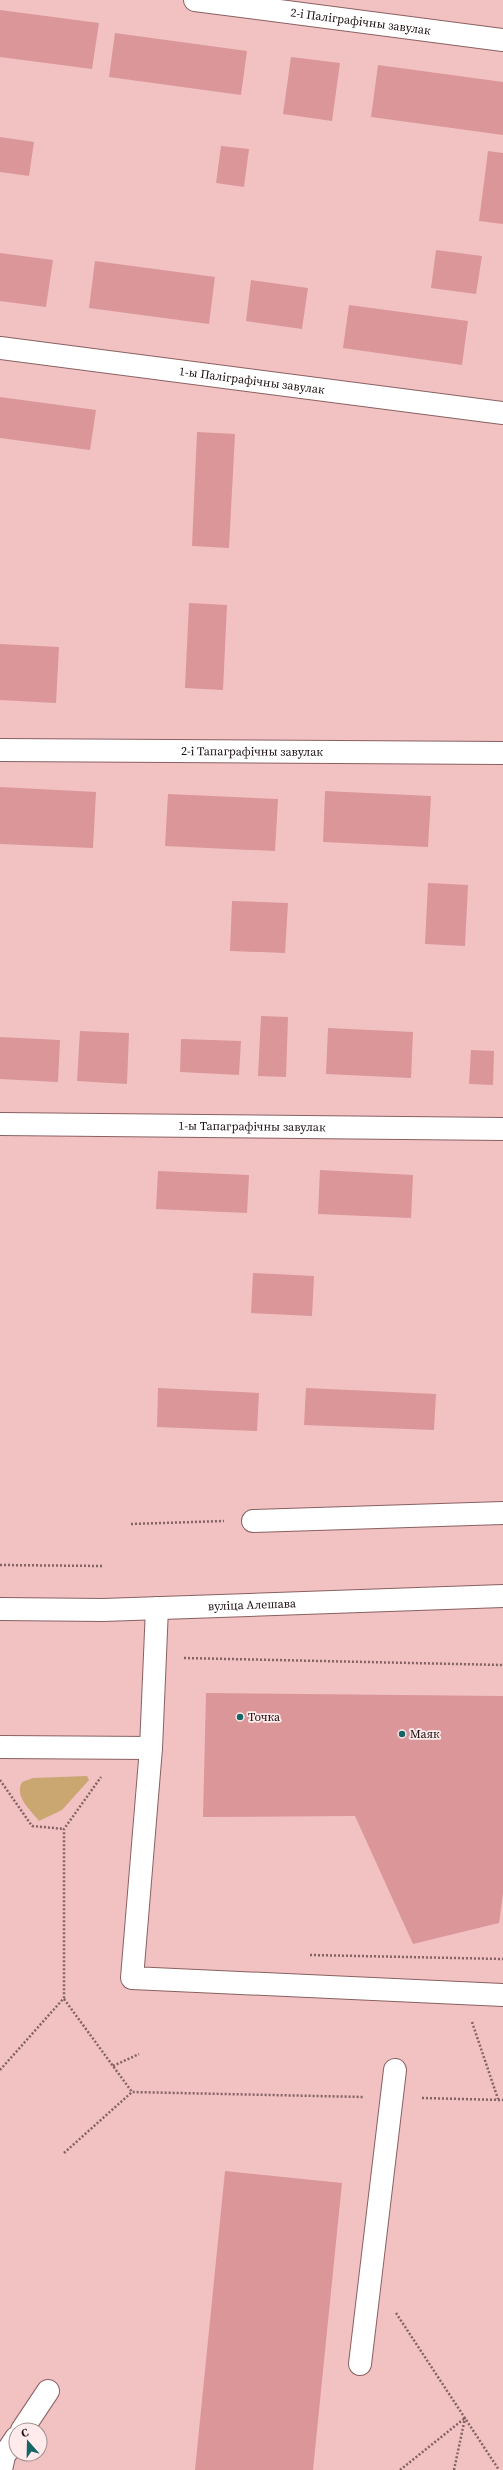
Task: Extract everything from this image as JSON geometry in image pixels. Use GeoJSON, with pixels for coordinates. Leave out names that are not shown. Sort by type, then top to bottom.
{"type":"FeatureCollection","features":[{"type":"Feature","properties":{"kind":"street","name":"2-і Паліграфічны завулак"},"geometry":{"type":"LineString","coordinates":[[195,0],[503,40]]}},
{"type":"Feature","properties":{"kind":"street","name":"1-ы Паліграфічны завулак"},"geometry":{"type":"LineString","coordinates":[[0,348],[503,413]]}},
{"type":"Feature","properties":{"kind":"street","name":"2-і Тапаграфічны завулак"},"geometry":{"type":"LineString","coordinates":[[0,750],[503,753]]}},
{"type":"Feature","properties":{"kind":"street","name":"1-ы Тапаграфічны завулак"},"geometry":{"type":"LineString","coordinates":[[0,1124],[503,1129]]}},
{"type":"Feature","properties":{"kind":"street"},"geometry":{"type":"LineString","coordinates":[[253,1521],[503,1513]]}},
{"type":"Feature","properties":{"kind":"street","name":"вуліца Алешава"},"geometry":{"type":"LineString","coordinates":[[0,1610],[103,1610],[503,1596]]}},
{"type":"Feature","properties":{"kind":"street"},"geometry":{"type":"LineString","coordinates":[[158,1608],[151,1748],[132,1978],[503,1995]]}},
{"type":"Feature","properties":{"kind":"street"},"geometry":{"type":"LineString","coordinates":[[0,1748],[151,1748]]}},
{"type":"Feature","properties":{"kind":"street"},"geometry":{"type":"LineString","coordinates":[[360,2364],[395,2070]]}},
{"type":"Feature","properties":{"kind":"street"},"geometry":{"type":"LineString","coordinates":[[27,2422],[48,2391]]}},
{"type":"Feature","properties":{"kind":"street"},"geometry":{"type":"LineString","coordinates":[[1,2470],[4,2456],[8,2450]]}},
{"type":"Feature","properties":{"kind":"path"},"geometry":{"type":"LineString","coordinates":[[131,1524],[253,1521]]}},
{"type":"Feature","properties":{"kind":"path"},"geometry":{"type":"LineString","coordinates":[[0,1565],[102,1566]]}},
{"type":"Feature","properties":{"kind":"path"},"geometry":{"type":"LineString","coordinates":[[155,1657],[503,1665]]}},
{"type":"Feature","properties":{"kind":"path"},"geometry":{"type":"LineString","coordinates":[[121,1748],[64,1829],[64,1998],[132,2092]]}},
{"type":"Feature","properties":{"kind":"path"},"geometry":{"type":"LineString","coordinates":[[0,1780],[32,1826],[64,1829]]}},
{"type":"Feature","properties":{"kind":"path"},"geometry":{"type":"LineString","coordinates":[[307,1954],[503,1959]]}},
{"type":"Feature","properties":{"kind":"path"},"geometry":{"type":"LineString","coordinates":[[0,2070],[64,1998]]}},
{"type":"Feature","properties":{"kind":"path"},"geometry":{"type":"LineString","coordinates":[[114,2066],[139,2054]]}},
{"type":"Feature","properties":{"kind":"path"},"geometry":{"type":"LineString","coordinates":[[64,2153],[132,2092],[503,2100]]}},
{"type":"Feature","properties":{"kind":"path"},"geometry":{"type":"LineString","coordinates":[[392,2307],[499,2470]]}},
{"type":"Feature","properties":{"kind":"path"},"geometry":{"type":"LineString","coordinates":[[400,2470],[465,2418]]}},
{"type":"Feature","properties":{"kind":"path"},"geometry":{"type":"LineString","coordinates":[[454,2470],[465,2418]]}},
{"type":"Feature","properties":{"kind":"shaded area"},"geometry":{"type":"Polygon","coordinates":[[[87,1776],[89,1780],[62,1810],[39,1821],[21,1798],[20,1787],[22,1782],[33,1778],[87,1776]]]}},
{"type":"Feature","properties":{"kind":"building"},"geometry":{"type":"Polygon","coordinates":[[[0,10],[99,23],[92,69],[0,57],[0,10]]]}},
{"type":"Feature","properties":{"kind":"building"},"geometry":{"type":"Polygon","coordinates":[[[115,33],[247,51],[241,95],[109,77],[115,33]]]}},
{"type":"Feature","properties":{"kind":"building"},"geometry":{"type":"Polygon","coordinates":[[[291,57],[340,63],[332,121],[283,114],[291,57]]]}},
{"type":"Feature","properties":{"kind":"building"},"geometry":{"type":"Polygon","coordinates":[[[378,65],[503,82],[503,135],[371,117],[378,65]]]}},
{"type":"Feature","properties":{"kind":"building"},"geometry":{"type":"Polygon","coordinates":[[[0,137],[34,142],[29,176],[0,172],[0,137]]]}},
{"type":"Feature","properties":{"kind":"building"},"geometry":{"type":"Polygon","coordinates":[[[221,146],[249,149],[244,187],[216,183],[221,146]]]}},
{"type":"Feature","properties":{"kind":"building"},"geometry":{"type":"Polygon","coordinates":[[[488,151],[503,153],[503,224],[479,221],[488,151]]]}},
{"type":"Feature","properties":{"kind":"building"},"geometry":{"type":"Polygon","coordinates":[[[436,250],[482,256],[476,294],[431,288],[436,250]]]}},
{"type":"Feature","properties":{"kind":"building"},"geometry":{"type":"Polygon","coordinates":[[[0,253],[53,260],[46,307],[0,301],[0,253]]]}},
{"type":"Feature","properties":{"kind":"building"},"geometry":{"type":"Polygon","coordinates":[[[95,261],[215,277],[209,324],[89,308],[95,261]]]}},
{"type":"Feature","properties":{"kind":"building"},"geometry":{"type":"Polygon","coordinates":[[[251,280],[308,288],[302,329],[246,321],[251,280]]]}},
{"type":"Feature","properties":{"kind":"building"},"geometry":{"type":"Polygon","coordinates":[[[349,305],[468,321],[462,365],[343,348],[349,305]]]}},
{"type":"Feature","properties":{"kind":"building"},"geometry":{"type":"Polygon","coordinates":[[[0,397],[96,410],[90,450],[0,438],[0,397]]]}},
{"type":"Feature","properties":{"kind":"building"},"geometry":{"type":"Polygon","coordinates":[[[197,432],[235,434],[229,548],[192,546],[197,432]]]}},
{"type":"Feature","properties":{"kind":"building"},"geometry":{"type":"Polygon","coordinates":[[[189,603],[227,605],[223,690],[185,688],[189,603]]]}},
{"type":"Feature","properties":{"kind":"building"},"geometry":{"type":"Polygon","coordinates":[[[0,644],[59,647],[56,703],[0,700],[0,644]]]}},
{"type":"Feature","properties":{"kind":"building"},"geometry":{"type":"Polygon","coordinates":[[[0,787],[96,792],[93,848],[0,844],[0,787]]]}},
{"type":"Feature","properties":{"kind":"building"},"geometry":{"type":"Polygon","coordinates":[[[325,791],[431,796],[428,847],[323,842],[325,791]]]}},
{"type":"Feature","properties":{"kind":"building"},"geometry":{"type":"Polygon","coordinates":[[[168,794],[278,799],[275,851],[165,846],[168,794]]]}},
{"type":"Feature","properties":{"kind":"building"},"geometry":{"type":"Polygon","coordinates":[[[428,883],[468,885],[465,946],[425,944],[428,883]]]}},
{"type":"Feature","properties":{"kind":"building"},"geometry":{"type":"Polygon","coordinates":[[[232,901],[288,903],[285,953],[230,951],[232,901]]]}},
{"type":"Feature","properties":{"kind":"building"},"geometry":{"type":"Polygon","coordinates":[[[261,1016],[288,1017],[286,1077],[258,1076],[261,1016]]]}},
{"type":"Feature","properties":{"kind":"building"},"geometry":{"type":"Polygon","coordinates":[[[328,1028],[413,1032],[411,1078],[326,1074],[328,1028]]]}},
{"type":"Feature","properties":{"kind":"building"},"geometry":{"type":"Polygon","coordinates":[[[80,1031],[129,1033],[127,1084],[77,1081],[80,1031]]]}},
{"type":"Feature","properties":{"kind":"building"},"geometry":{"type":"Polygon","coordinates":[[[0,1037],[60,1040],[58,1082],[0,1079],[0,1037]]]}},
{"type":"Feature","properties":{"kind":"building"},"geometry":{"type":"Polygon","coordinates":[[[181,1039],[241,1041],[239,1075],[180,1072],[181,1039]]]}},
{"type":"Feature","properties":{"kind":"building"},"geometry":{"type":"Polygon","coordinates":[[[471,1050],[494,1051],[493,1085],[469,1084],[471,1050]]]}},
{"type":"Feature","properties":{"kind":"building"},"geometry":{"type":"Polygon","coordinates":[[[320,1170],[413,1175],[411,1218],[318,1214],[320,1170]]]}},
{"type":"Feature","properties":{"kind":"building"},"geometry":{"type":"Polygon","coordinates":[[[158,1171],[249,1175],[247,1213],[156,1209],[158,1171]]]}},
{"type":"Feature","properties":{"kind":"building"},"geometry":{"type":"Polygon","coordinates":[[[253,1273],[314,1276],[312,1316],[251,1313],[253,1273]]]}},
{"type":"Feature","properties":{"kind":"building"},"geometry":{"type":"Polygon","coordinates":[[[158,1388],[259,1393],[257,1431],[157,1427],[158,1388]]]}},
{"type":"Feature","properties":{"kind":"building"},"geometry":{"type":"Polygon","coordinates":[[[306,1388],[436,1394],[434,1430],[304,1425],[306,1388]]]}},
{"type":"Feature","properties":{"kind":"building"},"geometry":{"type":"Polygon","coordinates":[[[206,1693],[503,1696],[503,1894],[499,1923],[413,1944],[355,1816],[203,1817],[206,1693]]]}},
{"type":"Feature","properties":{"kind":"building"},"geometry":{"type":"Polygon","coordinates":[[[225,2171],[342,2183],[313,2470],[195,2470],[225,2171]]]}},
{"type":"Feature","properties":{"kind":"place","name":"Точка"},"geometry":{"type":"Point","coordinates":[240,1717]}},
{"type":"Feature","properties":{"kind":"place","name":"Маяк"},"geometry":{"type":"Point","coordinates":[402,1734]}}]}
